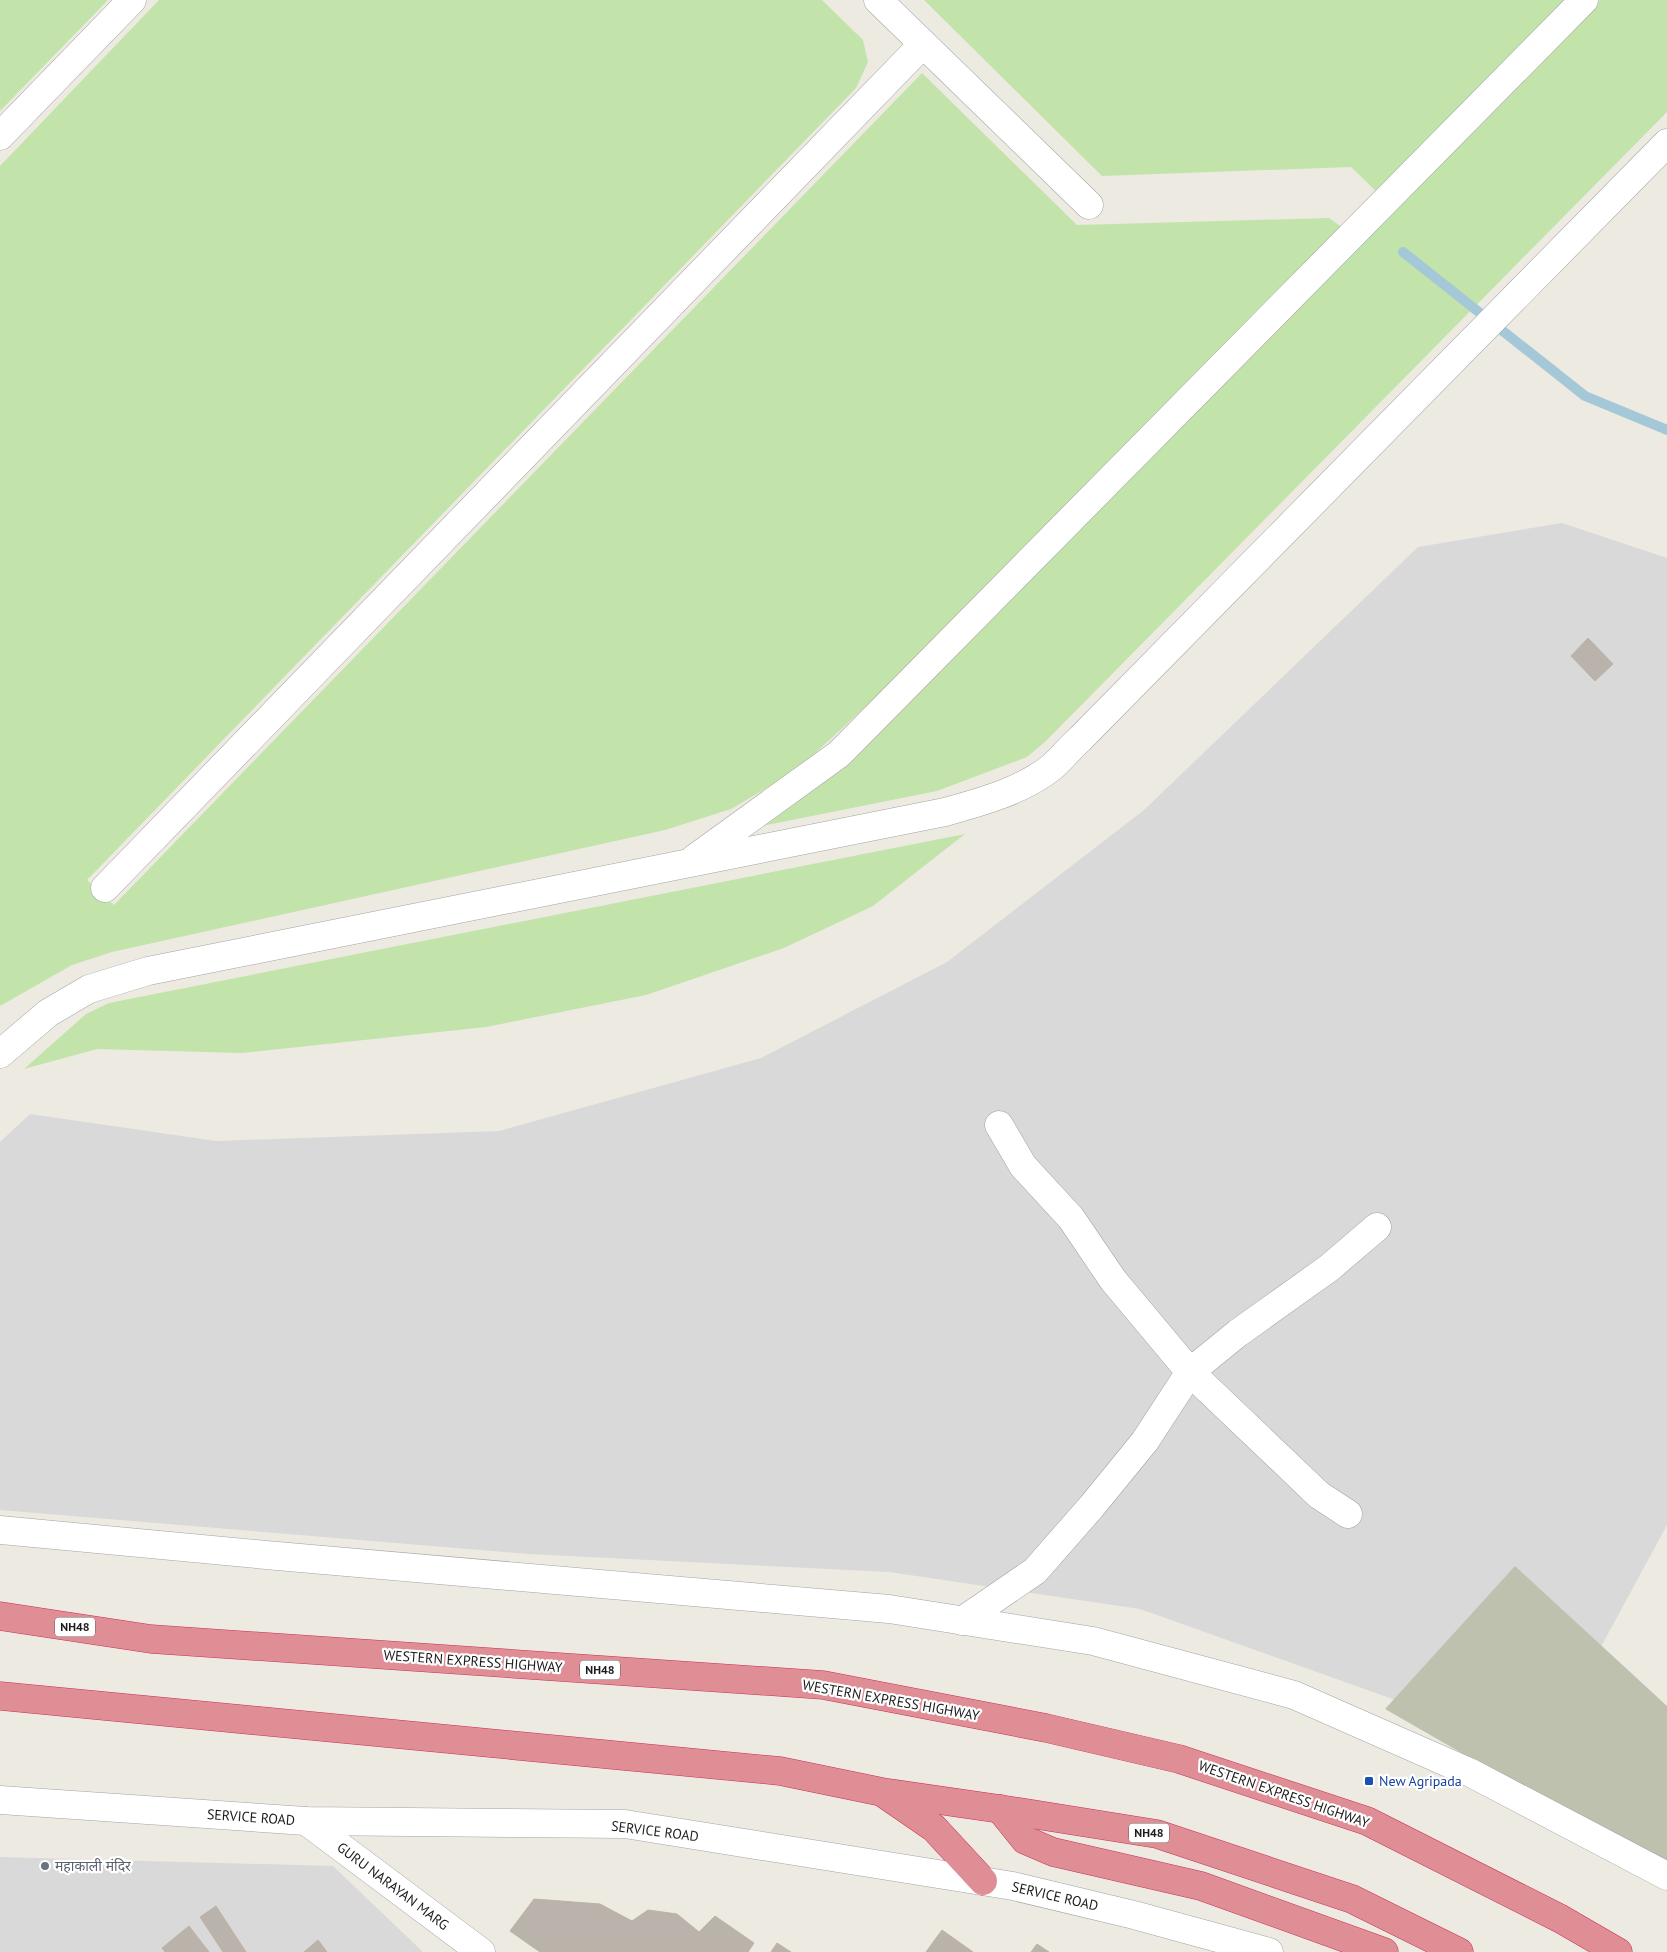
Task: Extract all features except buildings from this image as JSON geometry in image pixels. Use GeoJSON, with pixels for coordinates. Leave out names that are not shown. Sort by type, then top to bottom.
{"type":"FeatureCollection","features":[{"type":"Feature","properties":{"kind":"highway","name":"WESTERN EXPRESS HIGHWAY"},"geometry":{"type":"LineString","coordinates":[[0,1616],[151,1639],[823,1685],[1046,1728],[1179,1759],[1367,1821],[1561,1919],[1618,1952]]}},
{"type":"Feature","properties":{"kind":"highway","name":"NH48"},"geometry":{"type":"LineString","coordinates":[[0,1696],[780,1771],[820,1781],[882,1792],[1000,1808],[1156,1834],[1352,1899],[1459,1952]]}},
{"type":"Feature","properties":{"kind":"highway"},"geometry":{"type":"LineString","coordinates":[[882,1792],[934,1828],[983,1881]]}},
{"type":"Feature","properties":{"kind":"highway"},"geometry":{"type":"LineString","coordinates":[[1000,1808],[1025,1840],[1054,1852],[1201,1886],[1384,1952]]}},
{"type":"Feature","properties":{"kind":"street"},"geometry":{"type":"LineString","coordinates":[[0,136],[132,0]]}},
{"type":"Feature","properties":{"kind":"street"},"geometry":{"type":"LineString","coordinates":[[878,0],[1089,205]]}},
{"type":"Feature","properties":{"kind":"street"},"geometry":{"type":"LineString","coordinates":[[688,863],[839,754],[1584,0]]}},
{"type":"Feature","properties":{"kind":"street"},"geometry":{"type":"LineString","coordinates":[[105,888],[923,44]]}},
{"type":"Feature","properties":{"kind":"street"},"geometry":{"type":"LineString","coordinates":[[0,1054],[48,1013],[89,989],[148,971],[945,812],[983,801],[1016,788],[1051,768],[1667,143]]}},
{"type":"Feature","properties":{"kind":"street"},"geometry":{"type":"LineString","coordinates":[[999,1126],[1023,1166],[1071,1218],[1112,1280],[1190,1372],[1319,1495],[1348,1514]]}},
{"type":"Feature","properties":{"kind":"street"},"geometry":{"type":"LineString","coordinates":[[962,1620],[1035,1571],[1092,1506],[1145,1441],[1190,1372],[1238,1332],[1329,1268],[1377,1227]]}},
{"type":"Feature","properties":{"kind":"street"},"geometry":{"type":"LineString","coordinates":[[0,1530],[889,1609],[1093,1641],[1294,1695],[1469,1772],[1667,1876]]}},
{"type":"Feature","properties":{"kind":"street","name":"SERVICE ROAD"},"geometry":{"type":"LineString","coordinates":[[0,1800],[306,1821],[626,1824],[1013,1886],[1134,1915],[1269,1952]]}},
{"type":"Feature","properties":{"kind":"street","name":"GURU NARAYAN MARG"},"geometry":{"type":"LineString","coordinates":[[306,1821],[481,1952]]}},
{"type":"Feature","properties":{"kind":"shaded area"},"geometry":{"type":"Polygon","coordinates":[[[1562,523],[1667,558],[1667,1525],[1577,1691],[1440,1716],[1140,1609],[889,1572],[529,1554],[0,1510],[0,1142],[30,1114],[216,1141],[499,1131],[761,1058],[947,962],[1144,810],[1418,547],[1562,523]]]}},
{"type":"Feature","properties":{"kind":"shaded area"},"geometry":{"type":"Polygon","coordinates":[[[1515,1566],[1667,1706],[1667,1871],[1385,1709],[1515,1566]]]}},
{"type":"Feature","properties":{"kind":"shaded area"},"geometry":{"type":"Polygon","coordinates":[[[0,1857],[333,1866],[423,1952],[0,1952],[0,1857]]]}},
{"type":"Feature","properties":{"kind":"green space"},"geometry":{"type":"Polygon","coordinates":[[[0,0],[108,0],[0,111],[0,0]]]}},
{"type":"Feature","properties":{"kind":"green space"},"geometry":{"type":"Polygon","coordinates":[[[159,0],[822,0],[863,40],[868,62],[856,88],[87,880],[114,905],[922,73],[1077,225],[1329,218],[1343,228],[892,682],[796,771],[731,809],[665,830],[112,952],[72,965],[0,1006],[0,166],[159,0]]]}},
{"type":"Feature","properties":{"kind":"green space"},"geometry":{"type":"Polygon","coordinates":[[[924,0],[1572,0],[1380,195],[1351,167],[1102,176],[924,0]]]}},
{"type":"Feature","properties":{"kind":"green space"},"geometry":{"type":"Polygon","coordinates":[[[1600,0],[1667,0],[1667,112],[1045,742],[1027,757],[937,791],[752,828],[880,728],[1600,0]]]}},
{"type":"Feature","properties":{"kind":"green space"},"geometry":{"type":"Polygon","coordinates":[[[965,834],[873,906],[784,948],[646,995],[486,1027],[242,1053],[97,1049],[24,1069],[86,1014],[109,1003],[965,834]]]}},
{"type":"Feature","properties":{"kind":"waterway"},"geometry":{"type":"LineString","coordinates":[[1403,252],[1585,396],[1667,430]]}},
{"type":"Feature","properties":{"kind":"place","name":"New Agripada"},"geometry":{"type":"Point","coordinates":[1369,1781]}},
{"type":"Feature","properties":{"kind":"place","name":"महाकाली मंदिर"},"geometry":{"type":"Point","coordinates":[45,1866]}}]}
